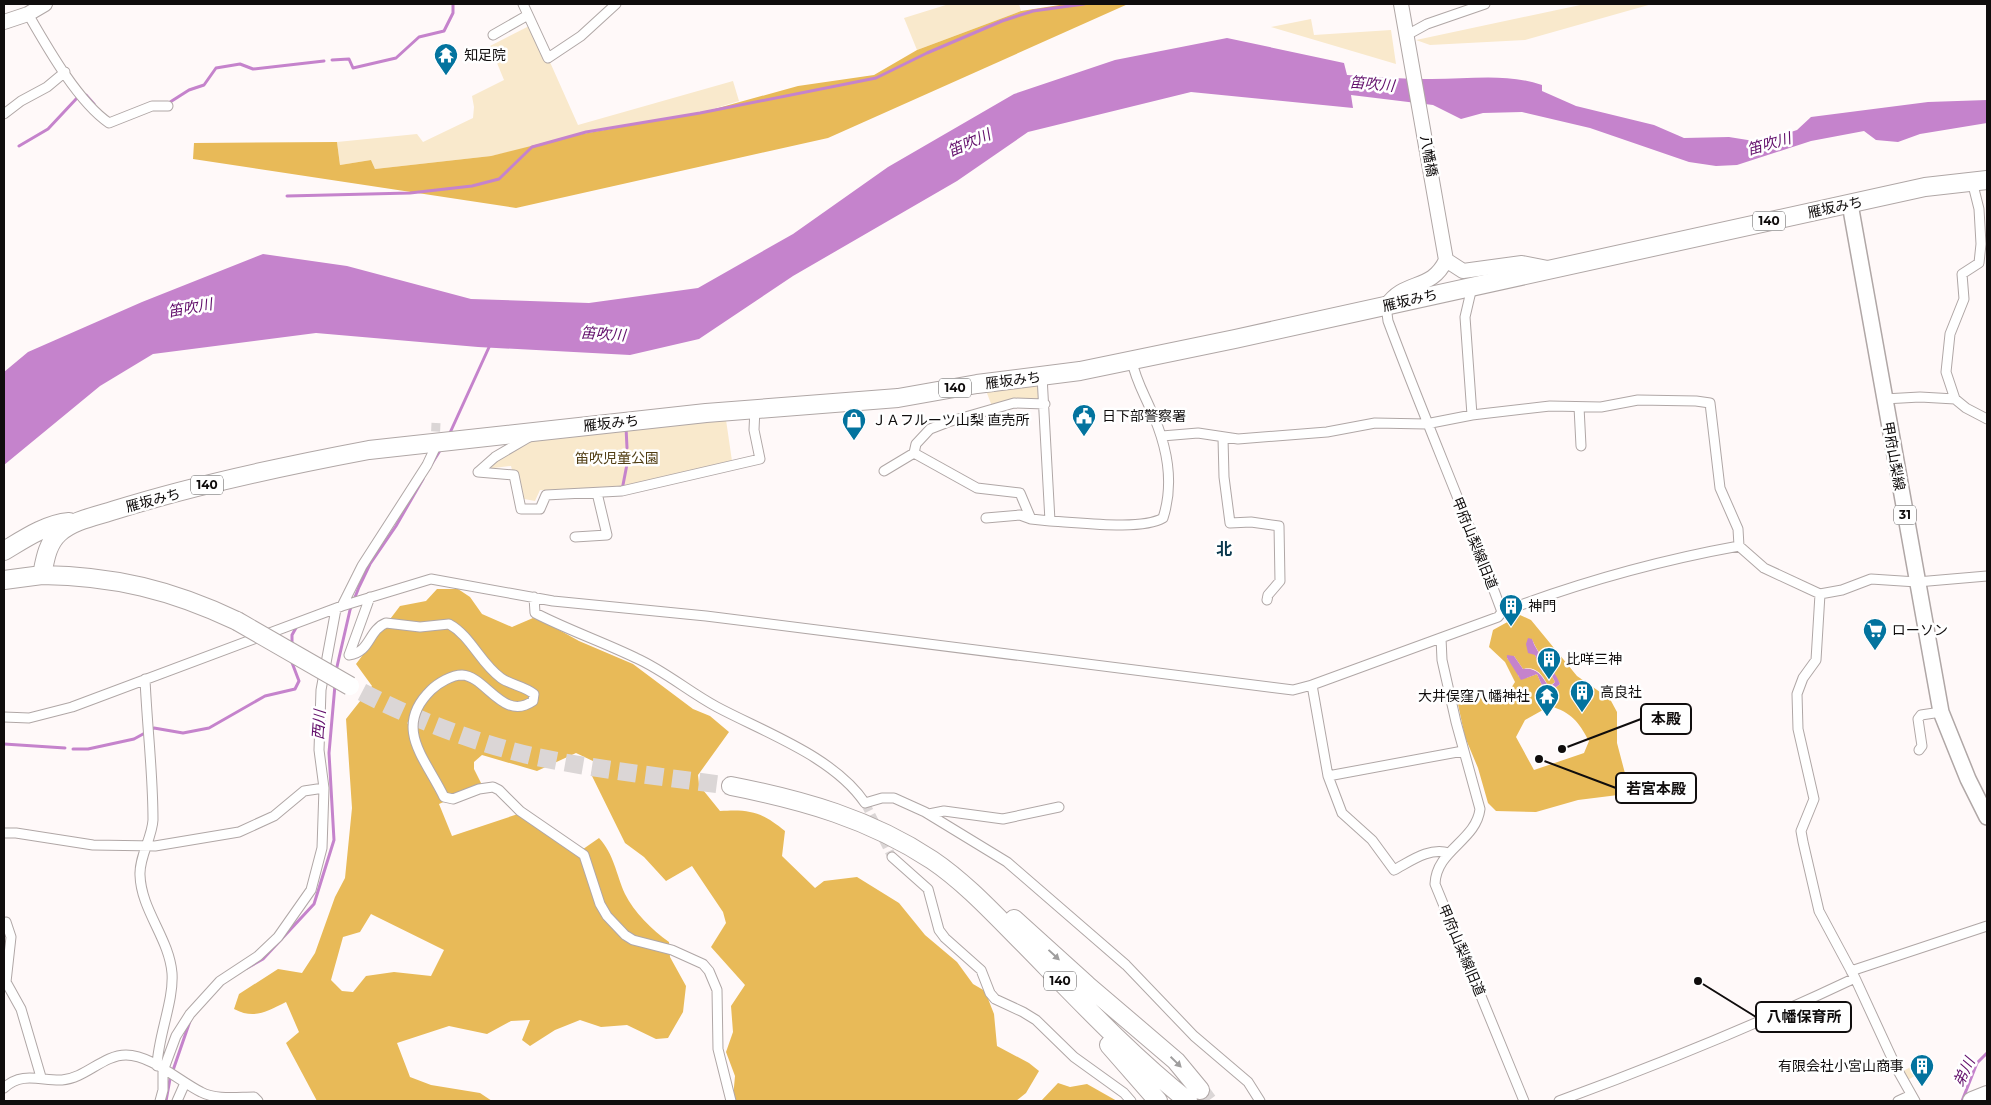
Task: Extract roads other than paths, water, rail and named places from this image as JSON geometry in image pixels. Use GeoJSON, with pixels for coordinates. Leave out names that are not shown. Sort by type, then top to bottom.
{"type":"FeatureCollection","features":[{"type":"Feature","properties":{"kind":"highway","name":"雁坂みち"},"geometry":{"type":"LineString","coordinates":[[42,575],[50,544],[59,533],[82,521],[173,494],[264,472],[369,450],[439,445],[525,432],[755,408],[898,398],[1132,361],[1850,204],[1925,188],[1980,180]]}},
{"type":"Feature","properties":{"kind":"highway"},"geometry":{"type":"LineString","coordinates":[[4,551],[32,535],[61,523],[82,521]]}},
{"type":"Feature","properties":{"kind":"highway"},"geometry":{"type":"LineString","coordinates":[[4,580],[42,575],[108,578],[141,585],[206,606],[237,621],[362,692]]}},
{"type":"Feature","properties":{"kind":"highway","name":"140"},"geometry":{"type":"LineString","coordinates":[[731,786],[785,797],[834,811],[885,833],[933,861],[969,890],[1106,1028],[1194,1096]]}},
{"type":"Feature","properties":{"kind":"highway"},"geometry":{"type":"LineString","coordinates":[[933,861],[1005,910],[1087,985],[1176,1061],[1194,1096]]}},
{"type":"Feature","properties":{"kind":"highway"},"geometry":{"type":"LineString","coordinates":[[969,890],[1059,986],[1158,1101]]}},
{"type":"Feature","properties":{"kind":"highway"},"geometry":{"type":"LineString","coordinates":[[1972,1101],[1987,1095]]}},
{"type":"Feature","properties":{"kind":"main road"},"geometry":{"type":"LineString","coordinates":[[4,22],[28,14],[45,4]]}},
{"type":"Feature","properties":{"kind":"main road","name":"八幡橋"},"geometry":{"type":"LineString","coordinates":[[1401,4],[1446,255]]}},
{"type":"Feature","properties":{"kind":"main road","name":"甲府山梨線"},"geometry":{"type":"LineString","coordinates":[[1850,204],[1941,712],[1968,779],[1987,817]]}},
{"type":"Feature","properties":{"kind":"main road"},"geometry":{"type":"LineString","coordinates":[[1386,306],[1397,292],[1434,278],[1446,255],[1463,271],[1522,263],[1552,270]]}},
{"type":"Feature","properties":{"kind":"street"},"geometry":{"type":"LineString","coordinates":[[523,4],[548,58],[581,36],[616,4]]}},
{"type":"Feature","properties":{"kind":"street"},"geometry":{"type":"LineString","coordinates":[[1407,35],[1428,24],[1485,4]]}},
{"type":"Feature","properties":{"kind":"street"},"geometry":{"type":"LineString","coordinates":[[28,14],[65,72],[99,116],[109,123],[152,106],[168,106]]}},
{"type":"Feature","properties":{"kind":"street"},"geometry":{"type":"LineString","coordinates":[[493,35],[528,16]]}},
{"type":"Feature","properties":{"kind":"street"},"geometry":{"type":"LineString","coordinates":[[4,114],[7,110],[47,87],[65,72]]}},
{"type":"Feature","properties":{"kind":"street"},"geometry":{"type":"LineString","coordinates":[[1980,180],[1980,263],[1962,274],[1964,299],[1950,334],[1946,372],[1956,399],[1966,408],[1987,419]]}},
{"type":"Feature","properties":{"kind":"street"},"geometry":{"type":"LineString","coordinates":[[1472,287],[1465,317],[1472,415]]}},
{"type":"Feature","properties":{"kind":"street","name":"甲府山梨線旧道"},"geometry":{"type":"LineString","coordinates":[[1386,306],[1388,321],[1426,424],[1476,541],[1502,612]]}},
{"type":"Feature","properties":{"kind":"street"},"geometry":{"type":"LineString","coordinates":[[986,518],[1020,515],[1031,519],[1050,521],[1121,525],[1157,521],[1163,518],[1168,505],[1167,454],[1162,436],[1136,377],[1132,361]]}},
{"type":"Feature","properties":{"kind":"street"},"geometry":{"type":"LineString","coordinates":[[1042,376],[1050,521]]}},
{"type":"Feature","properties":{"kind":"street"},"geometry":{"type":"LineString","coordinates":[[1884,399],[1920,397],[1956,399]]}},
{"type":"Feature","properties":{"kind":"street"},"geometry":{"type":"LineString","coordinates":[[1162,436],[1198,433],[1238,439],[1327,432],[1374,423],[1426,424],[1472,415],[1550,406],[1601,407],[1638,400],[1696,401],[1710,404],[1720,488],[1738,530],[1739,546],[1764,568],[1820,594],[1842,590],[1871,579],[1917,582],[1987,576]]}},
{"type":"Feature","properties":{"kind":"street"},"geometry":{"type":"LineString","coordinates":[[884,471],[914,453],[916,444],[930,429],[1014,403],[1045,404]]}},
{"type":"Feature","properties":{"kind":"street"},"geometry":{"type":"LineString","coordinates":[[1579,407],[1581,446]]}},
{"type":"Feature","properties":{"kind":"street"},"geometry":{"type":"LineString","coordinates":[[525,432],[530,437],[495,457],[478,472],[514,475],[520,509],[540,509],[546,495],[622,491],[760,459],[754,430],[755,408]]}},
{"type":"Feature","properties":{"kind":"street"},"geometry":{"type":"LineString","coordinates":[[1223,438],[1224,477],[1230,523],[1251,522],[1279,526],[1280,581],[1268,595],[1267,600]]}},
{"type":"Feature","properties":{"kind":"street"},"geometry":{"type":"LineString","coordinates":[[160,1068],[176,1036],[190,1014],[220,981],[258,956],[278,936],[302,906],[311,890],[322,848],[324,788],[319,750],[321,690],[339,607],[362,566],[439,445]]}},
{"type":"Feature","properties":{"kind":"street"},"geometry":{"type":"LineString","coordinates":[[914,453],[977,488],[1020,493],[1031,519]]}},
{"type":"Feature","properties":{"kind":"street"},"geometry":{"type":"LineString","coordinates":[[575,538],[607,536],[597,493]]}},
{"type":"Feature","properties":{"kind":"street"},"geometry":{"type":"LineString","coordinates":[[4,717],[29,718],[72,707],[339,607],[431,579],[534,597],[706,616],[1293,690],[1312,685],[1498,617],[1502,612],[1554,592],[1646,564],[1739,546]]}},
{"type":"Feature","properties":{"kind":"street"},"geometry":{"type":"LineString","coordinates":[[1820,594],[1816,660],[1803,678],[1797,694],[1798,729],[1814,799],[1801,831],[1819,911],[1853,974],[1913,1098],[1898,1101]]}},
{"type":"Feature","properties":{"kind":"street"},"geometry":{"type":"LineString","coordinates":[[370,597],[349,655],[358,654],[377,629],[386,623],[420,627],[449,624],[467,638],[479,657],[501,677],[534,694],[533,701],[528,705],[512,705],[500,701],[472,679],[463,675],[444,681],[427,694],[417,712],[412,725],[415,743],[444,796],[453,800],[479,789],[493,787],[499,790],[520,811],[584,856],[600,904],[607,916],[625,936],[633,940],[672,950],[702,964],[709,971],[717,990],[718,1049],[731,1101]]}},
{"type":"Feature","properties":{"kind":"street"},"geometry":{"type":"LineString","coordinates":[[534,597],[535,613],[571,631],[636,658],[674,679],[699,698],[818,760],[845,778],[865,803],[882,798],[894,798],[929,814],[1007,862],[1053,899],[1138,977],[1194,1036],[1248,1082],[1260,1101]]}},
{"type":"Feature","properties":{"kind":"street","name":"甲府山梨線旧道"},"geometry":{"type":"LineString","coordinates":[[1440,638],[1442,660],[1463,751],[1478,801],[1479,820],[1474,828],[1439,865],[1435,875],[1438,896],[1524,1101]]}},
{"type":"Feature","properties":{"kind":"street"},"geometry":{"type":"LineString","coordinates":[[145,679],[153,822],[140,874],[143,894],[168,954],[172,974],[158,1046],[163,1090],[160,1101]]}},
{"type":"Feature","properties":{"kind":"street"},"geometry":{"type":"LineString","coordinates":[[1312,685],[1328,776],[1342,813],[1372,840],[1394,870],[1425,853],[1440,851],[1449,853]]}},
{"type":"Feature","properties":{"kind":"street"},"geometry":{"type":"LineString","coordinates":[[1919,750],[1922,746],[1918,719],[1921,715],[1941,712]]}},
{"type":"Feature","properties":{"kind":"street"},"geometry":{"type":"LineString","coordinates":[[1328,776],[1463,751]]}},
{"type":"Feature","properties":{"kind":"street"},"geometry":{"type":"LineString","coordinates":[[4,833],[16,832],[93,844],[155,846],[240,832],[274,816],[304,791],[324,788]]}},
{"type":"Feature","properties":{"kind":"street"},"geometry":{"type":"LineString","coordinates":[[929,814],[944,811],[1003,819],[1059,806]]}},
{"type":"Feature","properties":{"kind":"street"},"geometry":{"type":"LineString","coordinates":[[892,858],[928,889],[939,930],[945,938],[981,970],[990,993],[996,1000],[1036,1020],[1074,1057],[1124,1093],[1131,1101]]}},
{"type":"Feature","properties":{"kind":"street"},"geometry":{"type":"LineString","coordinates":[[4,923],[6,922],[11,937],[6,982],[21,1008],[41,1077]]}},
{"type":"Feature","properties":{"kind":"street"},"geometry":{"type":"LineString","coordinates":[[1559,1101],[1626,1077],[1778,1014],[1853,974],[1987,926]]}},
{"type":"Feature","properties":{"kind":"street"},"geometry":{"type":"LineString","coordinates":[[4,1088],[28,1076],[62,1080],[84,1074],[111,1058],[126,1055],[145,1059],[202,1093],[224,1098],[254,1097],[258,1101]]}},
{"type":"Feature","properties":{"kind":"street"},"geometry":{"type":"LineString","coordinates":[[177,1101],[185,1083]]}},
{"type":"Feature","properties":{"kind":"water","name":"笛吹川"},"geometry":{"type":"Polygon","coordinates":[[[1227,38],[1344,63],[1347,75],[1414,79],[1498,78],[1527,81],[1542,85],[1542,91],[1576,106],[1654,125],[1684,138],[1729,137],[1760,142],[1797,130],[1811,117],[1928,102],[1987,100],[1987,123],[1920,134],[1898,142],[1876,140],[1864,131],[1811,141],[1737,165],[1716,166],[1689,162],[1590,128],[1522,112],[1483,113],[1461,119],[1433,105],[1351,95],[1353,108],[1191,92],[1028,132],[957,181],[793,276],[699,339],[630,355],[478,347],[316,333],[153,354],[100,386],[4,465],[4,372],[28,352],[142,302],[263,254],[347,266],[471,299],[589,303],[698,288],[793,234],[888,167],[1014,94],[1115,60],[1227,38]]]}},
{"type":"Feature","properties":{"kind":"water"},"geometry":{"type":"Polygon","coordinates":[[[1528,638],[1532,639],[1560,684],[1550,692],[1544,690],[1537,674],[1521,680],[1507,658],[1507,655],[1514,656],[1523,669],[1534,670],[1540,674],[1547,684],[1552,685],[1555,682],[1552,676],[1542,671],[1535,655],[1528,653],[1526,644],[1528,638]]]}},
{"type":"Feature","properties":{"kind":"waterway"},"geometry":{"type":"LineString","coordinates":[[332,60],[349,59],[353,68],[396,58],[419,37],[444,31],[453,13],[453,4]]}},
{"type":"Feature","properties":{"kind":"waterway"},"geometry":{"type":"LineString","coordinates":[[287,196],[410,193],[472,186],[499,179],[532,147],[586,132],[700,113],[876,78],[927,53],[1002,21],[1033,11],[1084,4]]}},
{"type":"Feature","properties":{"kind":"waterway"},"geometry":{"type":"LineString","coordinates":[[167,104],[189,90],[204,85],[216,68],[240,64],[253,69],[324,61]]}},
{"type":"Feature","properties":{"kind":"waterway"},"geometry":{"type":"LineString","coordinates":[[86,95],[94,104]]}},
{"type":"Feature","properties":{"kind":"waterway"},"geometry":{"type":"LineString","coordinates":[[19,146],[48,129],[77,98]]}},
{"type":"Feature","properties":{"kind":"waterway","name":"西川"},"geometry":{"type":"LineString","coordinates":[[449,435],[490,345]]}},
{"type":"Feature","properties":{"kind":"waterway"},"geometry":{"type":"LineString","coordinates":[[626,427],[627,448]]}},
{"type":"Feature","properties":{"kind":"waterway","name":"西川"},"geometry":{"type":"LineString","coordinates":[[431,465],[441,449]]}},
{"type":"Feature","properties":{"kind":"waterway"},"geometry":{"type":"LineString","coordinates":[[622,490],[628,459]]}},
{"type":"Feature","properties":{"kind":"waterway","name":"西川"},"geometry":{"type":"LineString","coordinates":[[336,671],[350,610],[359,587],[370,564],[396,526],[423,479]]}},
{"type":"Feature","properties":{"kind":"waterway"},"geometry":{"type":"LineString","coordinates":[[292,646],[292,635],[297,626]]}},
{"type":"Feature","properties":{"kind":"waterway"},"geometry":{"type":"LineString","coordinates":[[73,749],[88,749],[134,739],[154,728],[183,733],[209,728],[265,696],[295,689],[299,681],[291,660]]}},
{"type":"Feature","properties":{"kind":"waterway","name":"西川"},"geometry":{"type":"LineString","coordinates":[[247,968],[263,959],[314,904],[334,840],[329,753],[335,685]]}},
{"type":"Feature","properties":{"kind":"waterway"},"geometry":{"type":"LineString","coordinates":[[4,744],[65,748]]}},
{"type":"Feature","properties":{"kind":"waterway","name":"西川"},"geometry":{"type":"LineString","coordinates":[[166,1101],[170,1079],[190,1021]]}},
{"type":"Feature","properties":{"kind":"waterway","name":"弟川"},"geometry":{"type":"LineString","coordinates":[[1962,1101],[1977,1063],[1987,1053]]}},
{"type":"Feature","properties":{"kind":"tunnel"},"geometry":{"type":"LineString","coordinates":[[435,445],[436,423]]}},
{"type":"Feature","properties":{"kind":"tunnel"},"geometry":{"type":"LineString","coordinates":[[362,692],[403,712],[445,729],[488,744],[532,756],[607,769],[731,786]]}},
{"type":"Feature","properties":{"kind":"tunnel"},"geometry":{"type":"LineString","coordinates":[[865,803],[892,857]]}},
{"type":"Feature","properties":{"kind":"tunnel"},"geometry":{"type":"LineString","coordinates":[[1200,1090],[1208,1101]]}},
{"type":"Feature","properties":{"kind":"place","name":"知足院"},"geometry":{"type":"Point","coordinates":[446,76]}},
{"type":"Feature","properties":{"kind":"place","name":"日下部警察署"},"geometry":{"type":"Point","coordinates":[1084,437]}},
{"type":"Feature","properties":{"kind":"place","name":"ＪＡフルーツ山梨 直売所"},"geometry":{"type":"Point","coordinates":[854,441]}},
{"type":"Feature","properties":{"kind":"place","name":"神門"},"geometry":{"type":"Point","coordinates":[1511,627]}},
{"type":"Feature","properties":{"kind":"place","name":"ローソン"},"geometry":{"type":"Point","coordinates":[1875,651]}},
{"type":"Feature","properties":{"kind":"place","name":"比咩三神"},"geometry":{"type":"Point","coordinates":[1549,680]}},
{"type":"Feature","properties":{"kind":"place","name":"高良社"},"geometry":{"type":"Point","coordinates":[1582,713]}},
{"type":"Feature","properties":{"kind":"place","name":"大井俣窪八幡神社"},"geometry":{"type":"Point","coordinates":[1547,717]}},
{"type":"Feature","properties":{"kind":"place","name":"本殿"},"geometry":{"type":"Point","coordinates":[1562,749]}},
{"type":"Feature","properties":{"kind":"place","name":"若宮本殿"},"geometry":{"type":"Point","coordinates":[1539,759]}},
{"type":"Feature","properties":{"kind":"place","name":"八幡保育所"},"geometry":{"type":"Point","coordinates":[1698,981]}},
{"type":"Feature","properties":{"kind":"place","name":"有限会社小宮山商事"},"geometry":{"type":"Point","coordinates":[1922,1087]}},
{"type":"Feature","properties":{"kind":"district","name":"北"},"geometry":{"type":"Point","coordinates":[1224,549]}},
{"type":"Feature","properties":{"kind":"park label","name":"笛吹児童公園"},"geometry":{"type":"Point","coordinates":[617,458]}}]}
